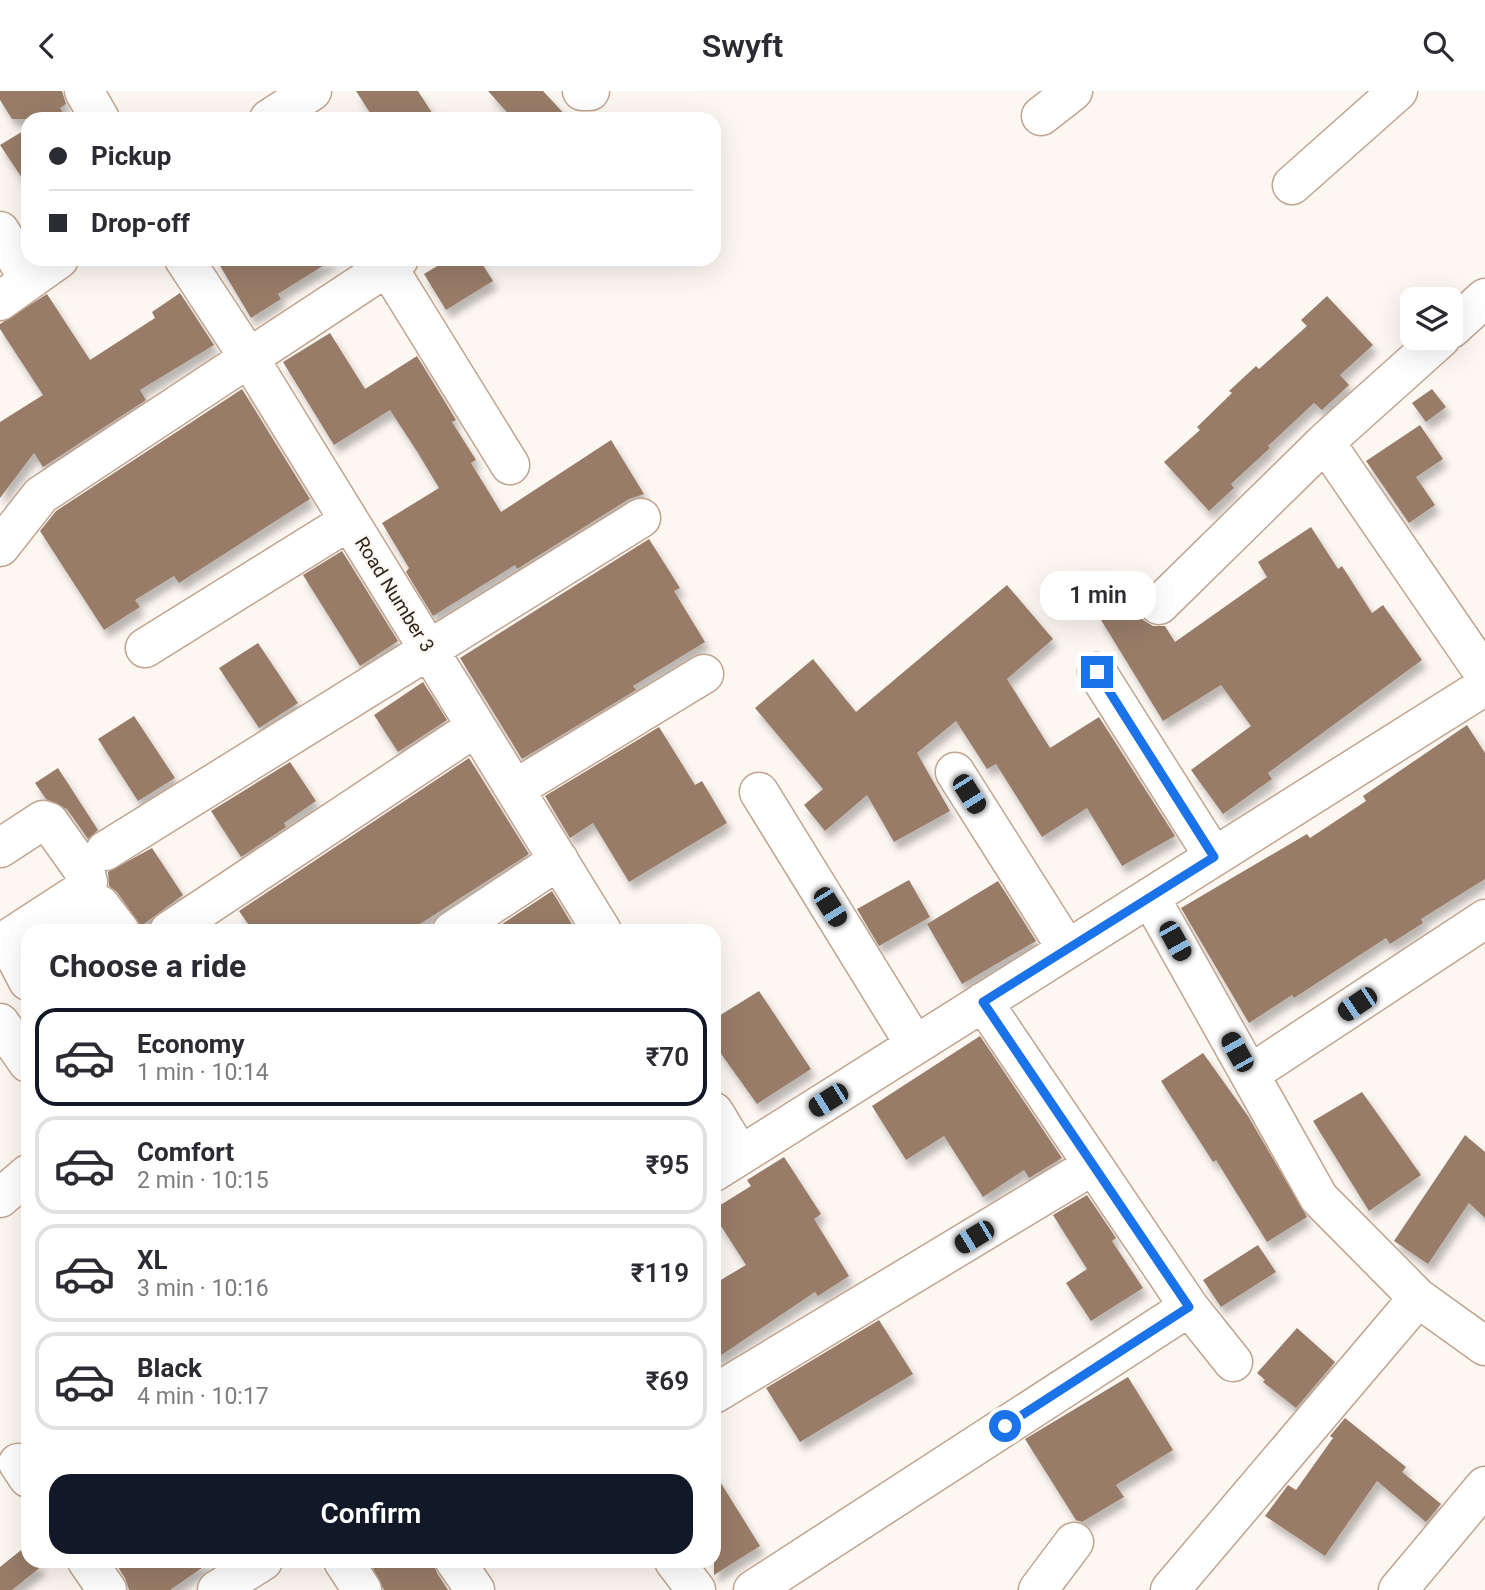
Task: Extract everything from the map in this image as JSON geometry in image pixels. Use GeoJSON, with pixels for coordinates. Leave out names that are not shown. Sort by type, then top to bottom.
{"type":"FeatureCollection","features":[{"type":"Feature","properties":{"kind":"street"},"geometry":{"type":"LineString","coordinates":[[84,91],[96,112]]}},
{"type":"Feature","properties":{"kind":"street"},"geometry":{"type":"LineString","coordinates":[[280,112],[312,91]]}},
{"type":"Feature","properties":{"kind":"street"},"geometry":{"type":"LineString","coordinates":[[582,91],[590,91]]}},
{"type":"Feature","properties":{"kind":"street"},"geometry":{"type":"LineString","coordinates":[[1041,116],[1073,91]]}},
{"type":"Feature","properties":{"kind":"street"},"geometry":{"type":"LineString","coordinates":[[1292,185],[1398,91]]}},
{"type":"Feature","properties":{"kind":"street"},"geometry":{"type":"LineString","coordinates":[[0,231],[29,280]]}},
{"type":"Feature","properties":{"kind":"street","name":"Road Number 3"},"geometry":{"type":"LineString","coordinates":[[189,266],[249,358],[598,924]]}},
{"type":"Feature","properties":{"kind":"street"},"geometry":{"type":"LineString","coordinates":[[0,547],[41,495],[388,266]]}},
{"type":"Feature","properties":{"kind":"street"},"geometry":{"type":"LineString","coordinates":[[395,266],[510,465]]}},
{"type":"Feature","properties":{"kind":"street"},"geometry":{"type":"LineString","coordinates":[[1463,317],[1485,297]]}},
{"type":"Feature","properties":{"kind":"street"},"geometry":{"type":"LineString","coordinates":[[1159,605],[1325,442],[1428,350]]}},
{"type":"Feature","properties":{"kind":"street"},"geometry":{"type":"LineString","coordinates":[[1325,442],[1485,675]]}},
{"type":"Feature","properties":{"kind":"street"},"geometry":{"type":"LineString","coordinates":[[104,851],[641,518]]}},
{"type":"Feature","properties":{"kind":"street"},"geometry":{"type":"LineString","coordinates":[[145,648],[349,521]]}},
{"type":"Feature","properties":{"kind":"street"},"geometry":{"type":"LineString","coordinates":[[1097,672],[1214,857]]}},
{"type":"Feature","properties":{"kind":"street"},"geometry":{"type":"LineString","coordinates":[[515,789],[704,674]]}},
{"type":"Feature","properties":{"kind":"street"},"geometry":{"type":"LineString","coordinates":[[721,1139],[727,1163],[1485,686]]}},
{"type":"Feature","properties":{"kind":"street"},"geometry":{"type":"LineString","coordinates":[[180,924],[476,727]]}},
{"type":"Feature","properties":{"kind":"street"},"geometry":{"type":"LineString","coordinates":[[955,772],[1067,949]]}},
{"type":"Feature","properties":{"kind":"street"},"geometry":{"type":"LineString","coordinates":[[760,792],[915,1045]]}},
{"type":"Feature","properties":{"kind":"street"},"geometry":{"type":"LineString","coordinates":[[0,848],[43,820],[86,874],[88,882],[83,890],[31,924]]}},
{"type":"Feature","properties":{"kind":"street"},"geometry":{"type":"LineString","coordinates":[[463,924],[559,860]]}},
{"type":"Feature","properties":{"kind":"street"},"geometry":{"type":"LineString","coordinates":[[1150,897],[1320,1198],[1419,1298],[1485,1346]]}},
{"type":"Feature","properties":{"kind":"street"},"geometry":{"type":"LineString","coordinates":[[60,924],[94,903],[100,905],[115,924]]}},
{"type":"Feature","properties":{"kind":"street"},"geometry":{"type":"LineString","coordinates":[[1250,1074],[1485,919]]}},
{"type":"Feature","properties":{"kind":"street"},"geometry":{"type":"LineString","coordinates":[[0,944],[21,930]]}},
{"type":"Feature","properties":{"kind":"street"},"geometry":{"type":"LineString","coordinates":[[21,949],[17,952],[16,958],[21,968]]}},
{"type":"Feature","properties":{"kind":"street"},"geometry":{"type":"LineString","coordinates":[[983,1002],[1189,1307],[1233,1362]]}},
{"type":"Feature","properties":{"kind":"street"},"geometry":{"type":"LineString","coordinates":[[721,1390],[1092,1166]]}},
{"type":"Feature","properties":{"kind":"street"},"geometry":{"type":"LineString","coordinates":[[0,1199],[21,1180]]}},
{"type":"Feature","properties":{"kind":"street"},"geometry":{"type":"LineString","coordinates":[[1170,1590],[1419,1298]]}},
{"type":"Feature","properties":{"kind":"street"},"geometry":{"type":"LineString","coordinates":[[753,1590],[1189,1307]]}},
{"type":"Feature","properties":{"kind":"street"},"geometry":{"type":"LineString","coordinates":[[1398,1590],[1485,1486]]}},
{"type":"Feature","properties":{"kind":"street"},"geometry":{"type":"LineString","coordinates":[[1038,1590],[1074,1542]]}},
{"type":"Feature","properties":{"kind":"street"},"geometry":{"type":"LineString","coordinates":[[92,1568],[107,1590]]}},
{"type":"Feature","properties":{"kind":"street"},"geometry":{"type":"LineString","coordinates":[[217,1590],[252,1568]]}},
{"type":"Feature","properties":{"kind":"street"},"geometry":{"type":"LineString","coordinates":[[348,1568],[362,1590]]}},
{"type":"Feature","properties":{"kind":"street"},"geometry":{"type":"LineString","coordinates":[[460,1568],[475,1590]]}},
{"type":"Feature","properties":{"kind":"street"},"geometry":{"type":"LineString","coordinates":[[679,1568],[696,1590]]}},
{"type":"Feature","properties":{"kind":"building"},"geometry":{"type":"Polygon","coordinates":[[[0,91],[62,91],[66,104],[60,108],[63,112],[21,112],[21,119],[12,119],[0,100],[0,91]]]}},
{"type":"Feature","properties":{"kind":"building"},"geometry":{"type":"Polygon","coordinates":[[[356,91],[418,91],[432,112],[370,112],[356,91]]]}},
{"type":"Feature","properties":{"kind":"building"},"geometry":{"type":"Polygon","coordinates":[[[488,91],[543,91],[562,112],[507,112],[488,91]]]}},
{"type":"Feature","properties":{"kind":"building"},"geometry":{"type":"Polygon","coordinates":[[[21,132],[21,176],[0,145],[21,132]]]}},
{"type":"Feature","properties":{"kind":"building"},"geometry":{"type":"Polygon","coordinates":[[[220,266],[323,266],[278,294],[281,299],[251,318],[220,266]]]}},
{"type":"Feature","properties":{"kind":"building"},"geometry":{"type":"Polygon","coordinates":[[[437,266],[483,266],[493,281],[446,310],[424,274],[437,266]]]}},
{"type":"Feature","properties":{"kind":"building"},"geometry":{"type":"Polygon","coordinates":[[[180,293],[214,345],[140,390],[146,400],[43,467],[34,453],[0,498],[0,422],[43,395],[0,329],[0,324],[47,294],[90,360],[155,318],[152,312],[180,293]]]}},
{"type":"Feature","properties":{"kind":"building"},"geometry":{"type":"Polygon","coordinates":[[[1327,296],[1373,345],[1340,375],[1349,385],[1322,410],[1314,403],[1231,484],[1234,488],[1209,511],[1164,462],[1200,430],[1197,427],[1232,393],[1229,391],[1256,366],[1259,369],[1307,326],[1301,320],[1327,296]]]}},
{"type":"Feature","properties":{"kind":"building"},"geometry":{"type":"Polygon","coordinates":[[[330,333],[365,389],[417,356],[456,420],[452,422],[476,460],[471,463],[501,512],[611,440],[644,494],[629,499],[517,569],[515,565],[433,616],[406,572],[409,568],[382,523],[439,488],[390,410],[334,445],[283,362],[330,333]]]}},
{"type":"Feature","properties":{"kind":"building"},"geometry":{"type":"Polygon","coordinates":[[[242,389],[310,499],[179,583],[174,576],[135,600],[140,607],[104,630],[40,531],[56,511],[242,389]]]}},
{"type":"Feature","properties":{"kind":"building"},"geometry":{"type":"Polygon","coordinates":[[[1432,389],[1446,407],[1426,422],[1412,403],[1432,389]]]}},
{"type":"Feature","properties":{"kind":"building"},"geometry":{"type":"Polygon","coordinates":[[[1420,425],[1443,459],[1416,477],[1435,505],[1409,523],[1366,461],[1420,425]]]}},
{"type":"Feature","properties":{"kind":"building"},"geometry":{"type":"Polygon","coordinates":[[[1311,527],[1338,569],[1342,566],[1372,613],[1383,605],[1422,660],[1268,773],[1272,779],[1223,814],[1191,770],[1251,726],[1221,685],[1163,721],[1098,615],[1133,590],[1139,598],[1138,610],[1143,620],[1153,626],[1165,626],[1175,642],[1267,577],[1258,562],[1311,527]]]}},
{"type":"Feature","properties":{"kind":"building"},"geometry":{"type":"Polygon","coordinates":[[[649,539],[680,588],[674,591],[705,642],[633,686],[636,690],[522,759],[460,658],[649,539]]]}},
{"type":"Feature","properties":{"kind":"building"},"geometry":{"type":"Polygon","coordinates":[[[342,551],[398,641],[360,666],[303,575],[342,551]]]}},
{"type":"Feature","properties":{"kind":"building"},"geometry":{"type":"Polygon","coordinates":[[[1007,585],[1053,639],[1007,679],[1050,748],[1099,717],[1175,836],[1122,866],[1087,808],[1042,837],[996,764],[987,769],[956,721],[917,753],[950,811],[894,842],[867,795],[825,831],[804,805],[823,789],[755,708],[813,659],[856,712],[1007,585]]]}},
{"type":"Feature","properties":{"kind":"building"},"geometry":{"type":"Polygon","coordinates":[[[258,643],[298,703],[259,728],[219,668],[258,643]]]}},
{"type":"Feature","properties":{"kind":"building"},"geometry":{"type":"Polygon","coordinates":[[[423,682],[447,720],[398,752],[374,715],[423,682]]]}},
{"type":"Feature","properties":{"kind":"building"},"geometry":{"type":"Polygon","coordinates":[[[134,716],[175,778],[138,801],[98,739],[134,716]]]}},
{"type":"Feature","properties":{"kind":"building"},"geometry":{"type":"Polygon","coordinates":[[[1467,725],[1485,753],[1485,879],[1421,919],[1423,923],[1390,944],[1386,938],[1294,998],[1292,995],[1249,1023],[1181,908],[1307,834],[1310,838],[1366,801],[1363,796],[1467,725]]]}},
{"type":"Feature","properties":{"kind":"building"},"geometry":{"type":"Polygon","coordinates":[[[659,727],[695,785],[702,781],[727,823],[629,882],[593,823],[570,838],[545,796],[659,727]]]}},
{"type":"Feature","properties":{"kind":"building"},"geometry":{"type":"Polygon","coordinates":[[[469,758],[529,854],[420,924],[248,924],[239,911],[469,758]]]}},
{"type":"Feature","properties":{"kind":"building"},"geometry":{"type":"Polygon","coordinates":[[[290,762],[316,801],[284,823],[286,827],[241,857],[211,811],[290,762]]]}},
{"type":"Feature","properties":{"kind":"building"},"geometry":{"type":"Polygon","coordinates":[[[58,768],[98,830],[88,839],[67,809],[46,799],[35,783],[58,768]]]}},
{"type":"Feature","properties":{"kind":"building"},"geometry":{"type":"Polygon","coordinates":[[[152,848],[183,895],[144,924],[140,924],[117,892],[109,886],[108,872],[152,848]]]}},
{"type":"Feature","properties":{"kind":"building"},"geometry":{"type":"Polygon","coordinates":[[[909,880],[930,917],[879,946],[857,909],[909,880]]]}},
{"type":"Feature","properties":{"kind":"building"},"geometry":{"type":"Polygon","coordinates":[[[998,881],[1036,941],[962,984],[927,924],[998,881]]]}},
{"type":"Feature","properties":{"kind":"building"},"geometry":{"type":"Polygon","coordinates":[[[552,891],[572,924],[502,924],[552,891]]]}},
{"type":"Feature","properties":{"kind":"building"},"geometry":{"type":"Polygon","coordinates":[[[759,991],[811,1069],[757,1104],[721,1054],[721,1015],[759,991]]]}},
{"type":"Feature","properties":{"kind":"building"},"geometry":{"type":"Polygon","coordinates":[[[980,1036],[1062,1158],[1029,1178],[1024,1170],[983,1197],[944,1136],[906,1160],[872,1106],[980,1036]]]}},
{"type":"Feature","properties":{"kind":"building"},"geometry":{"type":"Polygon","coordinates":[[[1203,1053],[1248,1116],[1307,1217],[1267,1242],[1216,1160],[1213,1162],[1161,1081],[1203,1053]]]}},
{"type":"Feature","properties":{"kind":"building"},"geometry":{"type":"Polygon","coordinates":[[[1362,1092],[1421,1175],[1369,1211],[1313,1121],[1362,1092]]]}},
{"type":"Feature","properties":{"kind":"building"},"geometry":{"type":"Polygon","coordinates":[[[1465,1135],[1485,1152],[1485,1218],[1469,1203],[1428,1264],[1394,1241],[1465,1135]]]}},
{"type":"Feature","properties":{"kind":"building"},"geometry":{"type":"Polygon","coordinates":[[[784,1157],[821,1214],[814,1219],[849,1276],[818,1296],[815,1292],[721,1355],[721,1280],[746,1265],[721,1226],[721,1205],[751,1186],[747,1180],[784,1157]]]}},
{"type":"Feature","properties":{"kind":"building"},"geometry":{"type":"Polygon","coordinates":[[[1087,1195],[1116,1238],[1112,1241],[1143,1288],[1091,1321],[1066,1283],[1087,1269],[1053,1215],[1087,1195]]]}},
{"type":"Feature","properties":{"kind":"building"},"geometry":{"type":"Polygon","coordinates":[[[1258,1245],[1276,1272],[1221,1307],[1203,1280],[1258,1245]]]}},
{"type":"Feature","properties":{"kind":"building"},"geometry":{"type":"Polygon","coordinates":[[[879,1320],[913,1374],[800,1442],[766,1388],[879,1320]]]}},
{"type":"Feature","properties":{"kind":"building"},"geometry":{"type":"Polygon","coordinates":[[[1297,1328],[1335,1362],[1296,1408],[1263,1382],[1265,1380],[1257,1373],[1297,1328]]]}},
{"type":"Feature","properties":{"kind":"building"},"geometry":{"type":"Polygon","coordinates":[[[1128,1377],[1173,1450],[1116,1485],[1124,1497],[1082,1522],[1076,1520],[1025,1439],[1128,1377]]]}},
{"type":"Feature","properties":{"kind":"building"},"geometry":{"type":"Polygon","coordinates":[[[1345,1418],[1406,1467],[1402,1472],[1441,1504],[1426,1522],[1377,1481],[1325,1556],[1265,1516],[1288,1485],[1296,1490],[1333,1438],[1330,1436],[1345,1418]]]}},
{"type":"Feature","properties":{"kind":"building"},"geometry":{"type":"Polygon","coordinates":[[[721,1483],[760,1546],[714,1575],[714,1568],[721,1568],[721,1483]]]}},
{"type":"Feature","properties":{"kind":"building"},"geometry":{"type":"Polygon","coordinates":[[[21,1550],[21,1568],[40,1568],[12,1590],[0,1590],[0,1567],[21,1550]]]}},
{"type":"Feature","properties":{"kind":"building"},"geometry":{"type":"Polygon","coordinates":[[[119,1568],[202,1568],[170,1590],[129,1590],[119,1568]]]}},
{"type":"Feature","properties":{"kind":"building"},"geometry":{"type":"Polygon","coordinates":[[[373,1568],[435,1568],[448,1590],[384,1590],[373,1568]]]}},
{"type":"Feature","properties":{"kind":"route"},"geometry":{"type":"LineString","coordinates":[[1005,1426],[1189,1307],[983,1002],[1214,857],[1097,672]]}}]}
